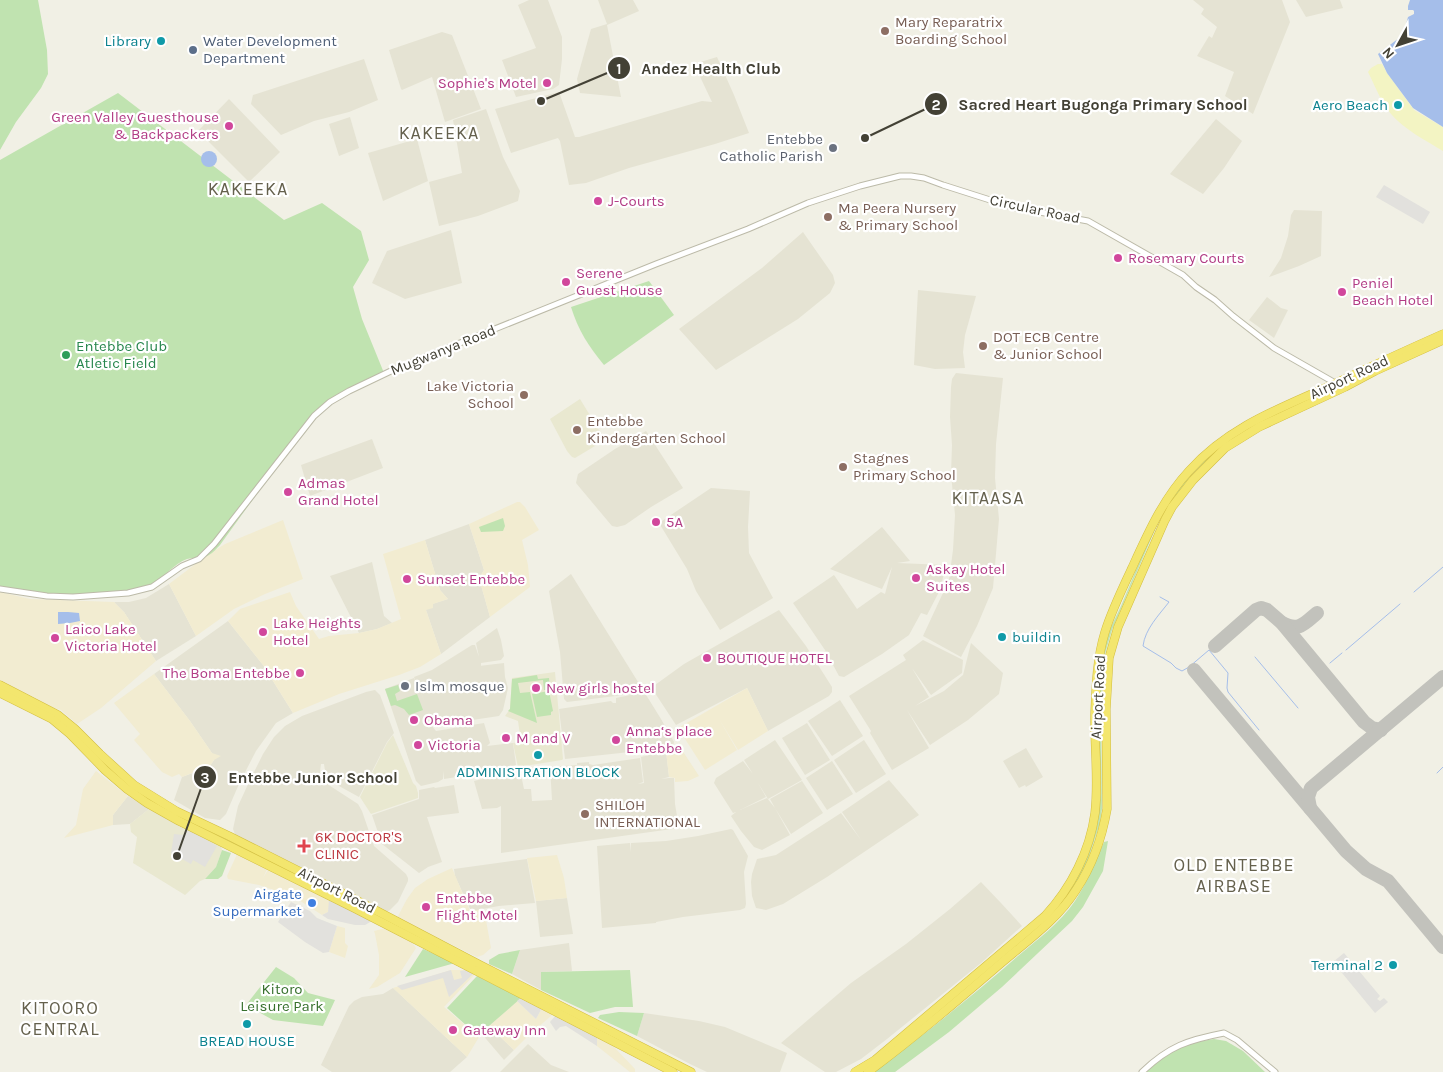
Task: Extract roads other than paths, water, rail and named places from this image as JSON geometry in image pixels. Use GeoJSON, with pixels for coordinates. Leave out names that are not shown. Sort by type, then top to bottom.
{"type":"FeatureCollection","features":[{"type":"Feature","properties":{"kind":"highway","name":"Airport Road"},"geometry":{"type":"LineString","coordinates":[[855,1072],[875,1060],[1045,916],[1072,880],[1086,849],[1095,813],[1095,713],[1098,662],[1105,630],[1150,529],[1166,500],[1188,471],[1230,434],[1263,416],[1443,334]]}},
{"type":"Feature","properties":{"kind":"highway","name":"Airport Road"},"geometry":{"type":"LineString","coordinates":[[868,1072],[912,1038],[1044,927],[1066,905],[1082,881],[1097,848],[1107,809],[1106,708],[1109,658],[1118,627],[1159,534],[1172,507],[1192,480],[1225,448],[1260,427],[1443,340]]}},
{"type":"Feature","properties":{"kind":"highway","name":"Airport Road"},"geometry":{"type":"LineString","coordinates":[[0,685],[58,715],[134,785],[176,811],[230,836],[358,901],[673,1072]]}},
{"type":"Feature","properties":{"kind":"highway","name":"Airport Road"},"geometry":{"type":"LineString","coordinates":[[0,693],[52,719],[70,734],[105,770],[147,803],[179,821],[691,1072]]}},
{"type":"Feature","properties":{"kind":"street","name":"Circular Road"},"geometry":{"type":"LineString","coordinates":[[748,229],[808,203],[860,186],[900,176],[924,178],[1012,207],[1088,221],[1183,275],[1274,348],[1344,387]]}},
{"type":"Feature","properties":{"kind":"street","name":"Mugwanya Road"},"geometry":{"type":"LineString","coordinates":[[0,589],[47,596],[64,596],[128,593],[152,587],[182,566],[199,559],[227,529],[314,416],[330,402],[349,390],[402,366],[748,229]]}},
{"type":"Feature","properties":{"kind":"street"},"geometry":{"type":"LineString","coordinates":[[1142,1072],[1177,1046],[1196,1039],[1224,1033],[1237,1040],[1275,1072]]}},
{"type":"Feature","properties":{"kind":"water"},"geometry":{"type":"Polygon","coordinates":[[[1410,0],[1443,0],[1443,127],[1413,108],[1387,73],[1378,54],[1403,35],[1408,17],[1414,14],[1413,10],[1408,10],[1410,0]]]}},
{"type":"Feature","properties":{"kind":"water"},"geometry":{"type":"Polygon","coordinates":[[[209,151],[215,153],[217,159],[215,165],[209,167],[203,165],[201,159],[203,153],[209,151]]]}},
{"type":"Feature","properties":{"kind":"water"},"geometry":{"type":"Polygon","coordinates":[[[58,612],[79,613],[80,621],[58,624],[58,612]]]}},
{"type":"Feature","properties":{"kind":"waterway"},"geometry":{"type":"LineString","coordinates":[[1414,592],[1443,567]]}},
{"type":"Feature","properties":{"kind":"waterway"},"geometry":{"type":"LineString","coordinates":[[1160,597],[1169,602],[1149,628],[1143,646],[1182,671],[1209,650],[1228,673],[1228,692],[1259,730]]}},
{"type":"Feature","properties":{"kind":"waterway"},"geometry":{"type":"LineString","coordinates":[[1346,650],[1400,604]]}},
{"type":"Feature","properties":{"kind":"waterway"},"geometry":{"type":"LineString","coordinates":[[1330,663],[1342,653]]}},
{"type":"Feature","properties":{"kind":"waterway"},"geometry":{"type":"LineString","coordinates":[[1255,657],[1298,708]]}},
{"type":"Feature","properties":{"kind":"waterway"},"geometry":{"type":"LineString","coordinates":[[1437,773],[1443,767]]}},
{"type":"Feature","properties":{"kind":"place","name":"Mary Reparatrix Boarding School"},"geometry":{"type":"Point","coordinates":[885,31]}},
{"type":"Feature","properties":{"kind":"place","name":"Library"},"geometry":{"type":"Point","coordinates":[161,41]}},
{"type":"Feature","properties":{"kind":"place","name":"Water Development Department"},"geometry":{"type":"Point","coordinates":[193,50]}},
{"type":"Feature","properties":{"kind":"place","name":"Sophie's Motel"},"geometry":{"type":"Point","coordinates":[547,83]}},
{"type":"Feature","properties":{"kind":"place","name":"Andez Health Club"},"geometry":{"type":"Point","coordinates":[541,101]}},
{"type":"Feature","properties":{"kind":"place","name":"Aero Beach"},"geometry":{"type":"Point","coordinates":[1398,105]}},
{"type":"Feature","properties":{"kind":"place","name":"Green Valley Guesthouse & Backpackers"},"geometry":{"type":"Point","coordinates":[229,126]}},
{"type":"Feature","properties":{"kind":"place","name":"Sacred Heart Bugonga Primary School"},"geometry":{"type":"Point","coordinates":[865,138]}},
{"type":"Feature","properties":{"kind":"place","name":"Entebbe Catholic Parish"},"geometry":{"type":"Point","coordinates":[833,148]}},
{"type":"Feature","properties":{"kind":"place","name":"J-Courts"},"geometry":{"type":"Point","coordinates":[598,201]}},
{"type":"Feature","properties":{"kind":"place","name":"Ma Peera Nursery & Primary School"},"geometry":{"type":"Point","coordinates":[828,217]}},
{"type":"Feature","properties":{"kind":"place","name":"Rosemary Courts"},"geometry":{"type":"Point","coordinates":[1118,258]}},
{"type":"Feature","properties":{"kind":"place","name":"Serene Guest House"},"geometry":{"type":"Point","coordinates":[566,282]}},
{"type":"Feature","properties":{"kind":"place","name":"Peniel Beach Hotel"},"geometry":{"type":"Point","coordinates":[1342,292]}},
{"type":"Feature","properties":{"kind":"place","name":"DOT ECB Centre & Junior School"},"geometry":{"type":"Point","coordinates":[983,346]}},
{"type":"Feature","properties":{"kind":"place","name":"Entebbe Club Atletic Field"},"geometry":{"type":"Point","coordinates":[66,355]}},
{"type":"Feature","properties":{"kind":"place","name":"Lake Victoria School"},"geometry":{"type":"Point","coordinates":[524,395]}},
{"type":"Feature","properties":{"kind":"place","name":"Entebbe Kindergarten School"},"geometry":{"type":"Point","coordinates":[577,430]}},
{"type":"Feature","properties":{"kind":"place","name":"Stagnes Primary School"},"geometry":{"type":"Point","coordinates":[843,467]}},
{"type":"Feature","properties":{"kind":"place","name":"Admas Grand Hotel"},"geometry":{"type":"Point","coordinates":[288,492]}},
{"type":"Feature","properties":{"kind":"place","name":"5A"},"geometry":{"type":"Point","coordinates":[656,522]}},
{"type":"Feature","properties":{"kind":"place","name":"Askay Hotel Suites"},"geometry":{"type":"Point","coordinates":[916,578]}},
{"type":"Feature","properties":{"kind":"place","name":"Sunset Entebbe"},"geometry":{"type":"Point","coordinates":[407,579]}},
{"type":"Feature","properties":{"kind":"place","name":"Lake Heights Hotel"},"geometry":{"type":"Point","coordinates":[263,632]}},
{"type":"Feature","properties":{"kind":"place","name":"buildin"},"geometry":{"type":"Point","coordinates":[1002,637]}},
{"type":"Feature","properties":{"kind":"place","name":"Laico Lake Victoria Hotel"},"geometry":{"type":"Point","coordinates":[55,638]}},
{"type":"Feature","properties":{"kind":"place","name":"BOUTIQUE HOTEL"},"geometry":{"type":"Point","coordinates":[707,658]}},
{"type":"Feature","properties":{"kind":"place","name":"The Boma Entebbe"},"geometry":{"type":"Point","coordinates":[300,673]}},
{"type":"Feature","properties":{"kind":"place","name":"Islm mosque"},"geometry":{"type":"Point","coordinates":[405,686]}},
{"type":"Feature","properties":{"kind":"place","name":"New girls hostel"},"geometry":{"type":"Point","coordinates":[536,688]}},
{"type":"Feature","properties":{"kind":"place","name":"Obama"},"geometry":{"type":"Point","coordinates":[414,720]}},
{"type":"Feature","properties":{"kind":"place","name":"M and V"},"geometry":{"type":"Point","coordinates":[506,738]}},
{"type":"Feature","properties":{"kind":"place","name":"Anna‘s place Entebbe"},"geometry":{"type":"Point","coordinates":[616,740]}},
{"type":"Feature","properties":{"kind":"place","name":"Victoria"},"geometry":{"type":"Point","coordinates":[418,745]}},
{"type":"Feature","properties":{"kind":"place","name":"ADMINISTRATION BLOCK"},"geometry":{"type":"Point","coordinates":[538,755]}},
{"type":"Feature","properties":{"kind":"place","name":"SHILOH INTERNATIONAL"},"geometry":{"type":"Point","coordinates":[585,814]}},
{"type":"Feature","properties":{"kind":"place","name":"6K DOCTOR'S CLINIC"},"geometry":{"type":"Point","coordinates":[304,846]}},
{"type":"Feature","properties":{"kind":"place","name":"Entebbe Junior School"},"geometry":{"type":"Point","coordinates":[177,856]}},
{"type":"Feature","properties":{"kind":"place","name":"Airgate Supermarket"},"geometry":{"type":"Point","coordinates":[312,903]}},
{"type":"Feature","properties":{"kind":"place","name":"Entebbe Flight Motel"},"geometry":{"type":"Point","coordinates":[426,907]}},
{"type":"Feature","properties":{"kind":"place","name":"Terminal 2"},"geometry":{"type":"Point","coordinates":[1393,965]}},
{"type":"Feature","properties":{"kind":"place","name":"BREAD HOUSE"},"geometry":{"type":"Point","coordinates":[247,1024]}},
{"type":"Feature","properties":{"kind":"place","name":"Gateway Inn"},"geometry":{"type":"Point","coordinates":[453,1030]}},
{"type":"Feature","properties":{"kind":"district","name":"KAKEEKA"},"geometry":{"type":"Point","coordinates":[439,133]}},
{"type":"Feature","properties":{"kind":"district","name":"KAKEEKA"},"geometry":{"type":"Point","coordinates":[248,189]}},
{"type":"Feature","properties":{"kind":"district","name":"KITAASA"},"geometry":{"type":"Point","coordinates":[988,498]}},
{"type":"Feature","properties":{"kind":"district","name":"OLD ENTEBBE AIRBASE"},"geometry":{"type":"Point","coordinates":[1234,875]}},
{"type":"Feature","properties":{"kind":"district","name":"KITOORO CENTRAL"},"geometry":{"type":"Point","coordinates":[60,1018]}},
{"type":"Feature","properties":{"kind":"park label","name":"Kitoro Leisure Park"},"geometry":{"type":"Point","coordinates":[282,998]}}]}
